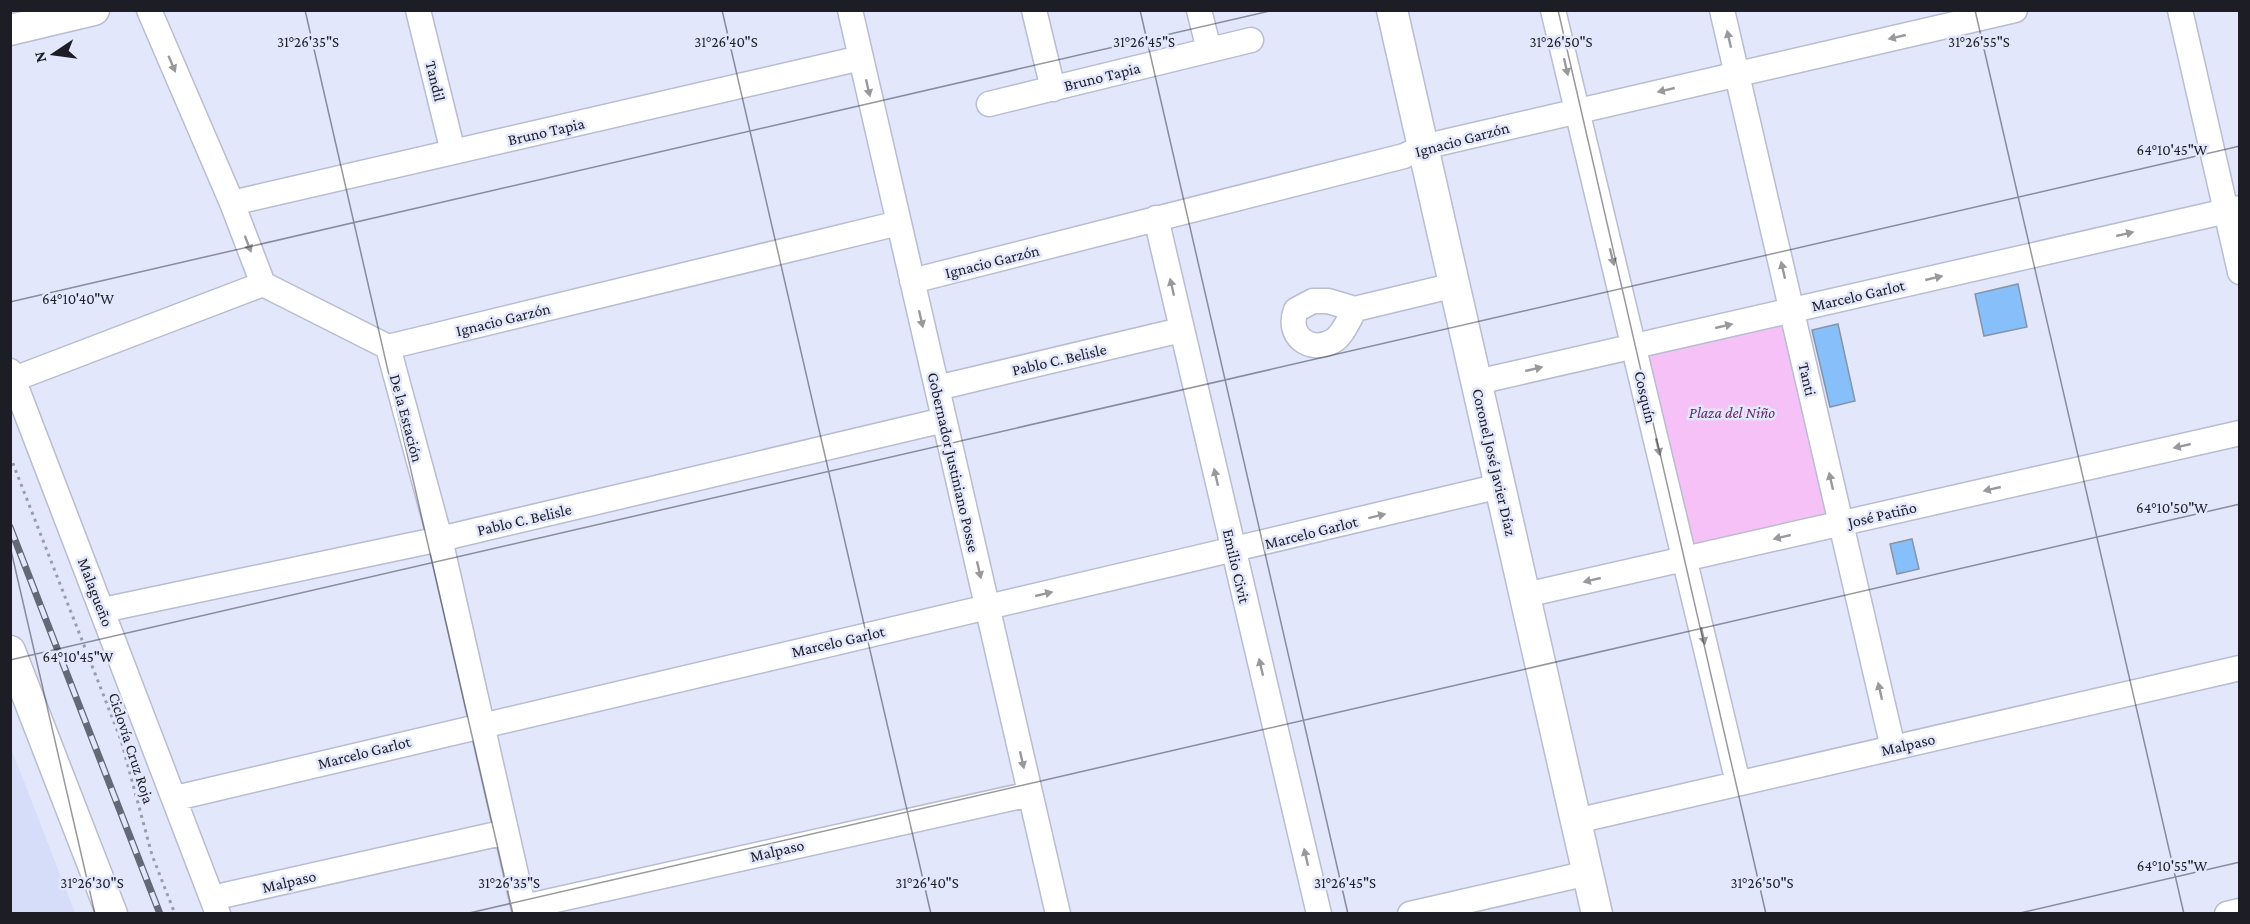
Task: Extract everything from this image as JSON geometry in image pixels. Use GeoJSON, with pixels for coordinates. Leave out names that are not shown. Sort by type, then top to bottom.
{"type":"FeatureCollection","features":[{"type":"Feature","properties":{"kind":"main road"},"geometry":{"type":"LineString","coordinates":[[10,20],[48,10]]}},
{"type":"Feature","properties":{"kind":"main road"},"geometry":{"type":"LineString","coordinates":[[10,30],[94,10]]}},
{"type":"Feature","properties":{"kind":"main road","name":"Coronel José Javier Díaz"},"geometry":{"type":"LineString","coordinates":[[1392,10],[1598,914]]}},
{"type":"Feature","properties":{"kind":"main road"},"geometry":{"type":"LineString","coordinates":[[10,651],[112,914]]}},
{"type":"Feature","properties":{"kind":"street"},"geometry":{"type":"LineString","coordinates":[[149,10],[232,202],[263,284],[388,347]]}},
{"type":"Feature","properties":{"kind":"street","name":"Tandil"},"geometry":{"type":"LineString","coordinates":[[418,10],[453,152]]}},
{"type":"Feature","properties":{"kind":"street","name":"Gobernador Justiniano Posse"},"geometry":{"type":"LineString","coordinates":[[850,10],[1058,914]]}},
{"type":"Feature","properties":{"kind":"street"},"geometry":{"type":"LineString","coordinates":[[1034,10],[1053,88]]}},
{"type":"Feature","properties":{"kind":"street"},"geometry":{"type":"LineString","coordinates":[[1199,10],[1209,50]]}},
{"type":"Feature","properties":{"kind":"street","name":"Cosquín"},"geometry":{"type":"LineString","coordinates":[[1553,10],[1738,783]]}},
{"type":"Feature","properties":{"kind":"street","name":"Tanti"},"geometry":{"type":"LineString","coordinates":[[1722,10],[1893,748]]}},
{"type":"Feature","properties":{"kind":"street","name":"Ignacio Garzón"},"geometry":{"type":"LineString","coordinates":[[912,281],[1404,156],[1423,147],[2015,10]]}},
{"type":"Feature","properties":{"kind":"street"},"geometry":{"type":"LineString","coordinates":[[2181,10],[2233,209],[2240,272]]}},
{"type":"Feature","properties":{"kind":"street","name":"Bruno Tapia"},"geometry":{"type":"LineString","coordinates":[[989,104],[1251,40]]}},
{"type":"Feature","properties":{"kind":"street","name":"Bruno Tapia"},"geometry":{"type":"LineString","coordinates":[[232,202],[861,58]]}},
{"type":"Feature","properties":{"kind":"street","name":"Marcelo Garlot"},"geometry":{"type":"LineString","coordinates":[[1477,382],[2233,209]]}},
{"type":"Feature","properties":{"kind":"street","name":"Emilio Civit"},"geometry":{"type":"LineString","coordinates":[[1156,218],[1319,914]]}},
{"type":"Feature","properties":{"kind":"street","name":"Ignacio Garzón"},"geometry":{"type":"LineString","coordinates":[[388,347],[899,223]]}},
{"type":"Feature","properties":{"kind":"street"},"geometry":{"type":"LineString","coordinates":[[12,375],[263,284]]}},
{"type":"Feature","properties":{"kind":"street"},"geometry":{"type":"LineString","coordinates":[[1355,309],[1455,285]]}},
{"type":"Feature","properties":{"kind":"street","name":"Pablo C. Belisle"},"geometry":{"type":"LineString","coordinates":[[937,388],[1181,330]]}},
{"type":"Feature","properties":{"kind":"street","name":"De la Estación"},"geometry":{"type":"LineString","coordinates":[[388,347],[440,538],[524,910]]}},
{"type":"Feature","properties":{"kind":"street","name":"Malagueño"},"geometry":{"type":"LineString","coordinates":[[12,375],[176,798],[215,906]]}},
{"type":"Feature","properties":{"kind":"street","name":"Pablo C. Belisle"},"geometry":{"type":"LineString","coordinates":[[103,610],[440,538],[944,420]]}},
{"type":"Feature","properties":{"kind":"street","name":"José Patiño"},"geometry":{"type":"LineString","coordinates":[[1525,595],[2240,433]]}},
{"type":"Feature","properties":{"kind":"street","name":"Marcelo Garlot"},"geometry":{"type":"LineString","coordinates":[[176,798],[481,724],[1500,486]]}},
{"type":"Feature","properties":{"kind":"street","name":"Malpaso"},"geometry":{"type":"LineString","coordinates":[[1576,821],[2240,668]]}},
{"type":"Feature","properties":{"kind":"street","name":"Malpaso"},"geometry":{"type":"LineString","coordinates":[[524,910],[1030,794]]}},
{"type":"Feature","properties":{"kind":"street","name":"Malpaso"},"geometry":{"type":"LineString","coordinates":[[215,906],[506,832]]}},
{"type":"Feature","properties":{"kind":"street"},"geometry":{"type":"LineString","coordinates":[[1410,914],[1588,873]]}},
{"type":"Feature","properties":{"kind":"street"},"geometry":{"type":"LineString","coordinates":[[2227,914],[2240,910]]}},
{"type":"Feature","properties":{"kind":"path","name":"Ciclovía Cruz Roja"},"geometry":{"type":"LineString","coordinates":[[10,456],[121,740],[152,855],[175,914]]}},
{"type":"Feature","properties":{"kind":"shaded area"},"geometry":{"type":"Polygon","coordinates":[[[11,748],[75,913],[11,913],[11,748]]]}},
{"type":"Feature","properties":{"kind":"green space","name":"Plaza del Niño"},"geometry":{"type":"Polygon","coordinates":[[[1792,310],[1841,524],[1684,559],[1634,346],[1792,310]]]}},
{"type":"Feature","properties":{"kind":"building"},"geometry":{"type":"Polygon","coordinates":[[[2018,284],[2027,327],[1984,336],[1975,294],[2018,284]]]}},
{"type":"Feature","properties":{"kind":"building"},"geometry":{"type":"Polygon","coordinates":[[[1838,324],[1855,401],[1830,407],[1812,330],[1838,324]]]}},
{"type":"Feature","properties":{"kind":"building"},"geometry":{"type":"Polygon","coordinates":[[[1912,539],[1919,569],[1897,574],[1890,544],[1912,539]]]}},
{"type":"Feature","properties":{"kind":"railway"},"geometry":{"type":"LineString","coordinates":[[10,527],[160,914]]}}]}
